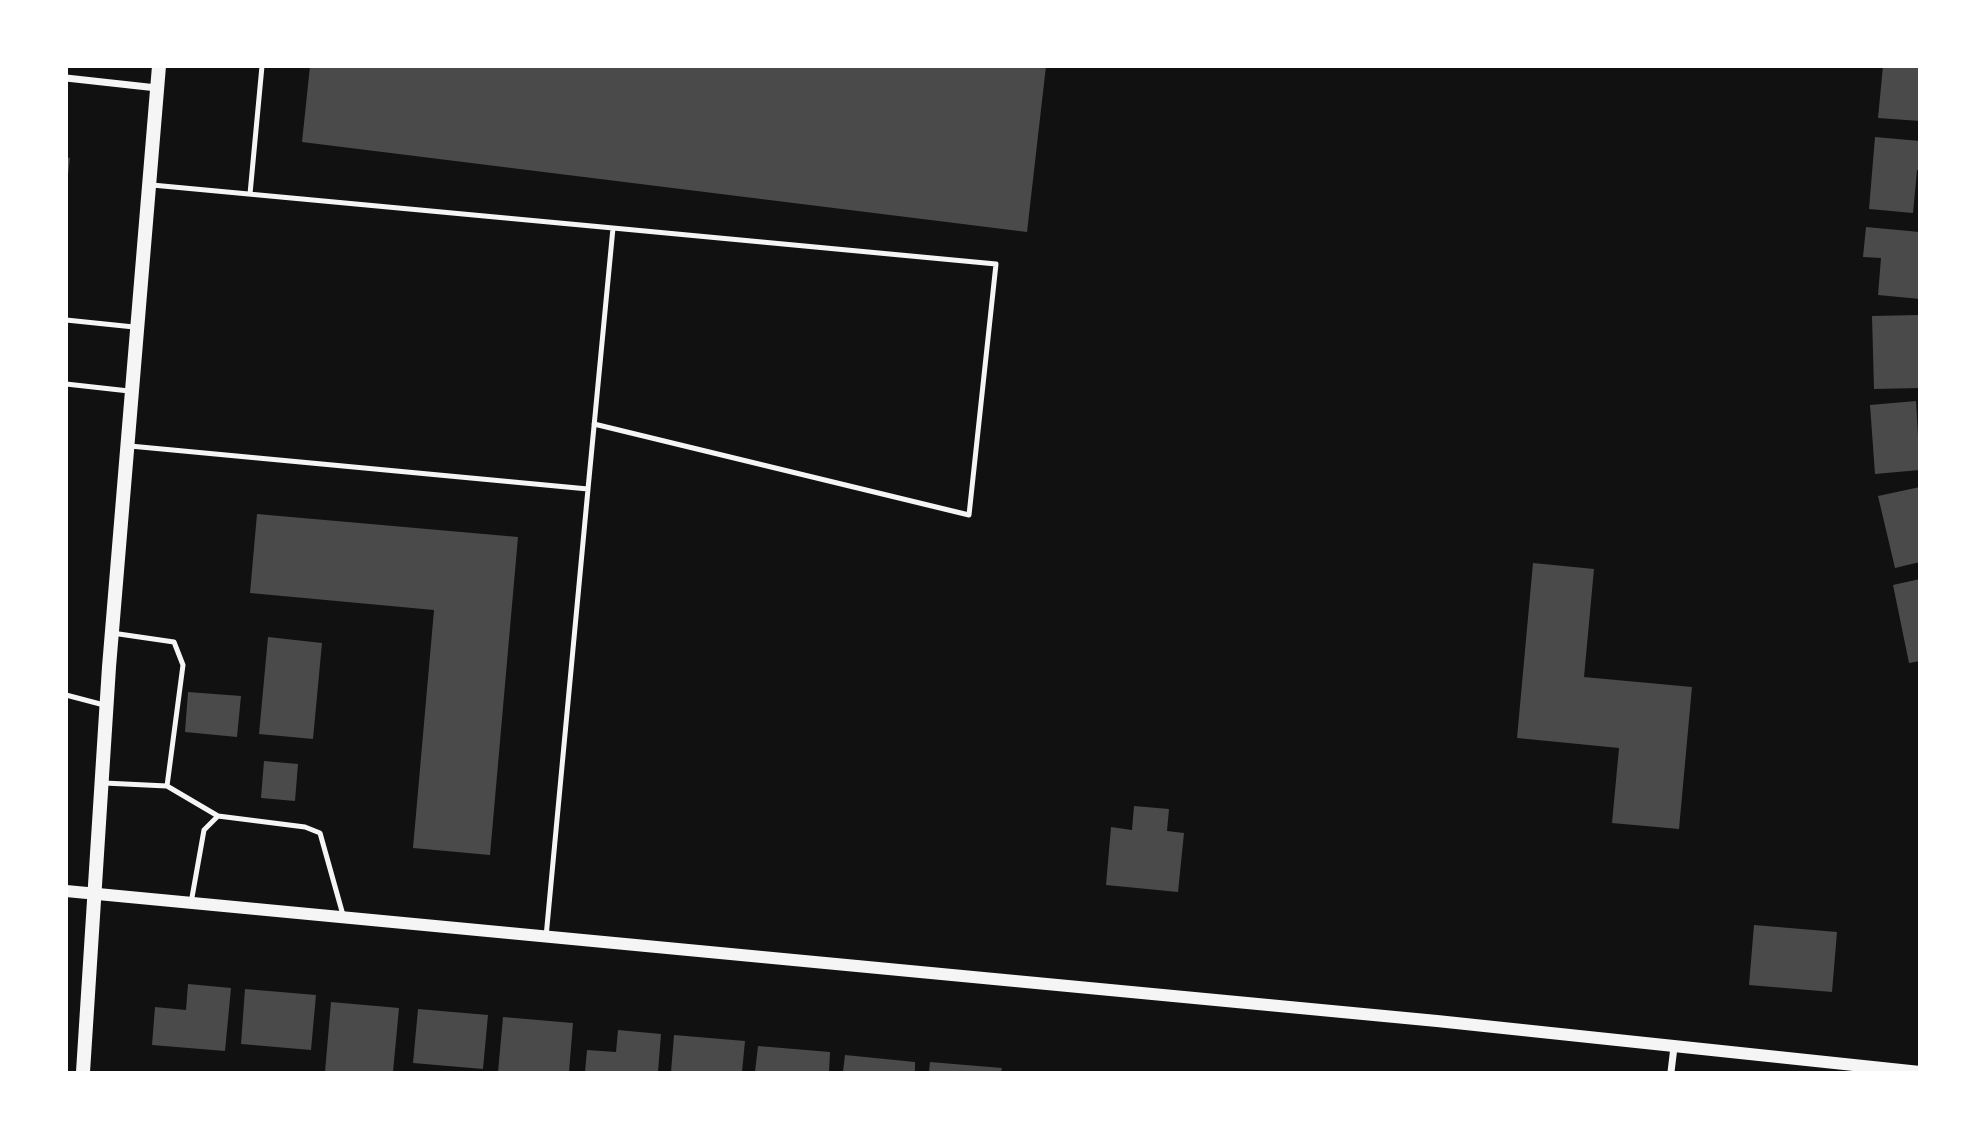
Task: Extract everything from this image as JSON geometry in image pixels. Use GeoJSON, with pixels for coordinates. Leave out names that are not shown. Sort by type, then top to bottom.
{"type":"FeatureCollection","features":[{"type":"Feature","properties":{"kind":"main road"},"geometry":{"type":"LineString","coordinates":[[83,1073],[106,705],[159,66]]}},
{"type":"Feature","properties":{"kind":"street"},"geometry":{"type":"LineString","coordinates":[[66,78],[157,88]]}},
{"type":"Feature","properties":{"kind":"street"},"geometry":{"type":"LineString","coordinates":[[66,891],[1423,1020],[1920,1072]]}},
{"type":"Feature","properties":{"kind":"street"},"geometry":{"type":"LineString","coordinates":[[1671,1073],[1674,1047]]}},
{"type":"Feature","properties":{"kind":"lane"},"geometry":{"type":"LineString","coordinates":[[250,194],[262,66]]}},
{"type":"Feature","properties":{"kind":"lane"},"geometry":{"type":"LineString","coordinates":[[149,185],[996,264],[969,514],[594,424]]}},
{"type":"Feature","properties":{"kind":"lane"},"geometry":{"type":"LineString","coordinates":[[546,937],[612,228]]}},
{"type":"Feature","properties":{"kind":"lane"},"geometry":{"type":"LineString","coordinates":[[66,320],[137,328]]}},
{"type":"Feature","properties":{"kind":"lane"},"geometry":{"type":"LineString","coordinates":[[66,384],[132,391]]}},
{"type":"Feature","properties":{"kind":"lane"},"geometry":{"type":"LineString","coordinates":[[128,446],[588,489]]}},
{"type":"Feature","properties":{"kind":"lane"},"geometry":{"type":"LineString","coordinates":[[112,633],[174,642],[183,665],[167,786]]}},
{"type":"Feature","properties":{"kind":"lane"},"geometry":{"type":"LineString","coordinates":[[66,695],[106,705]]}},
{"type":"Feature","properties":{"kind":"lane"},"geometry":{"type":"LineString","coordinates":[[101,783],[167,786],[218,816],[305,827],[320,833],[344,918]]}},
{"type":"Feature","properties":{"kind":"lane"},"geometry":{"type":"LineString","coordinates":[[191,903],[204,830],[218,816]]}},
{"type":"Feature","properties":{"kind":"building"},"geometry":{"type":"Polygon","coordinates":[[[310,66],[1046,66],[1027,232],[302,142],[310,66]]]}},
{"type":"Feature","properties":{"kind":"building"},"geometry":{"type":"Polygon","coordinates":[[[1883,66],[1920,66],[1920,121],[1878,118],[1883,66]]]}},
{"type":"Feature","properties":{"kind":"building"},"geometry":{"type":"Polygon","coordinates":[[[1875,137],[1920,141],[1920,170],[1917,170],[1913,213],[1869,209],[1875,137]]]}},
{"type":"Feature","properties":{"kind":"building"},"geometry":{"type":"Polygon","coordinates":[[[66,157],[70,158],[68,175],[66,175],[66,157]]]}},
{"type":"Feature","properties":{"kind":"building"},"geometry":{"type":"Polygon","coordinates":[[[1866,227],[1920,232],[1920,299],[1878,295],[1881,258],[1863,257],[1866,227]]]}},
{"type":"Feature","properties":{"kind":"building"},"geometry":{"type":"Polygon","coordinates":[[[1918,315],[1920,388],[1874,389],[1872,316],[1918,315]]]}},
{"type":"Feature","properties":{"kind":"building"},"geometry":{"type":"Polygon","coordinates":[[[1916,401],[1920,470],[1875,474],[1870,405],[1916,401]]]}},
{"type":"Feature","properties":{"kind":"building"},"geometry":{"type":"Polygon","coordinates":[[[1920,487],[1920,562],[1895,568],[1878,496],[1920,487]]]}},
{"type":"Feature","properties":{"kind":"building"},"geometry":{"type":"Polygon","coordinates":[[[257,514],[518,537],[490,855],[413,848],[434,610],[250,593],[257,514]]]}},
{"type":"Feature","properties":{"kind":"building"},"geometry":{"type":"Polygon","coordinates":[[[1533,563],[1594,569],[1584,677],[1692,687],[1679,829],[1612,823],[1619,748],[1517,738],[1533,563]]]}},
{"type":"Feature","properties":{"kind":"building"},"geometry":{"type":"Polygon","coordinates":[[[1920,579],[1920,661],[1909,663],[1893,585],[1920,579]]]}},
{"type":"Feature","properties":{"kind":"building"},"geometry":{"type":"Polygon","coordinates":[[[268,637],[322,643],[313,739],[259,734],[268,637]]]}},
{"type":"Feature","properties":{"kind":"building"},"geometry":{"type":"Polygon","coordinates":[[[188,692],[241,696],[237,737],[185,732],[188,692]]]}},
{"type":"Feature","properties":{"kind":"building"},"geometry":{"type":"Polygon","coordinates":[[[264,761],[298,764],[295,801],[261,798],[264,761]]]}},
{"type":"Feature","properties":{"kind":"building"},"geometry":{"type":"Polygon","coordinates":[[[1134,806],[1169,809],[1167,831],[1184,833],[1178,892],[1106,885],[1111,827],[1132,830],[1134,806]]]}},
{"type":"Feature","properties":{"kind":"building"},"geometry":{"type":"Polygon","coordinates":[[[1754,925],[1837,932],[1832,992],[1749,985],[1754,925]]]}},
{"type":"Feature","properties":{"kind":"building"},"geometry":{"type":"Polygon","coordinates":[[[188,984],[231,988],[225,1051],[152,1045],[155,1007],[186,1010],[188,984]]]}},
{"type":"Feature","properties":{"kind":"building"},"geometry":{"type":"Polygon","coordinates":[[[245,989],[316,995],[311,1050],[241,1044],[245,989]]]}},
{"type":"Feature","properties":{"kind":"building"},"geometry":{"type":"Polygon","coordinates":[[[331,1002],[399,1008],[393,1072],[325,1072],[331,1002]]]}},
{"type":"Feature","properties":{"kind":"building"},"geometry":{"type":"Polygon","coordinates":[[[418,1009],[488,1015],[483,1069],[413,1063],[418,1009]]]}},
{"type":"Feature","properties":{"kind":"building"},"geometry":{"type":"Polygon","coordinates":[[[503,1017],[573,1023],[569,1072],[498,1072],[503,1017]]]}},
{"type":"Feature","properties":{"kind":"building"},"geometry":{"type":"Polygon","coordinates":[[[618,1030],[661,1034],[658,1072],[585,1072],[587,1050],[616,1052],[618,1030]]]}},
{"type":"Feature","properties":{"kind":"building"},"geometry":{"type":"Polygon","coordinates":[[[674,1035],[745,1041],[742,1072],[671,1072],[674,1035]]]}},
{"type":"Feature","properties":{"kind":"building"},"geometry":{"type":"Polygon","coordinates":[[[758,1046],[830,1052],[829,1072],[755,1072],[758,1046]]]}},
{"type":"Feature","properties":{"kind":"building"},"geometry":{"type":"Polygon","coordinates":[[[845,1055],[915,1062],[915,1072],[843,1072],[845,1055]]]}},
{"type":"Feature","properties":{"kind":"building"},"geometry":{"type":"Polygon","coordinates":[[[930,1062],[1002,1068],[1001,1072],[929,1072],[930,1062]]]}}]}
